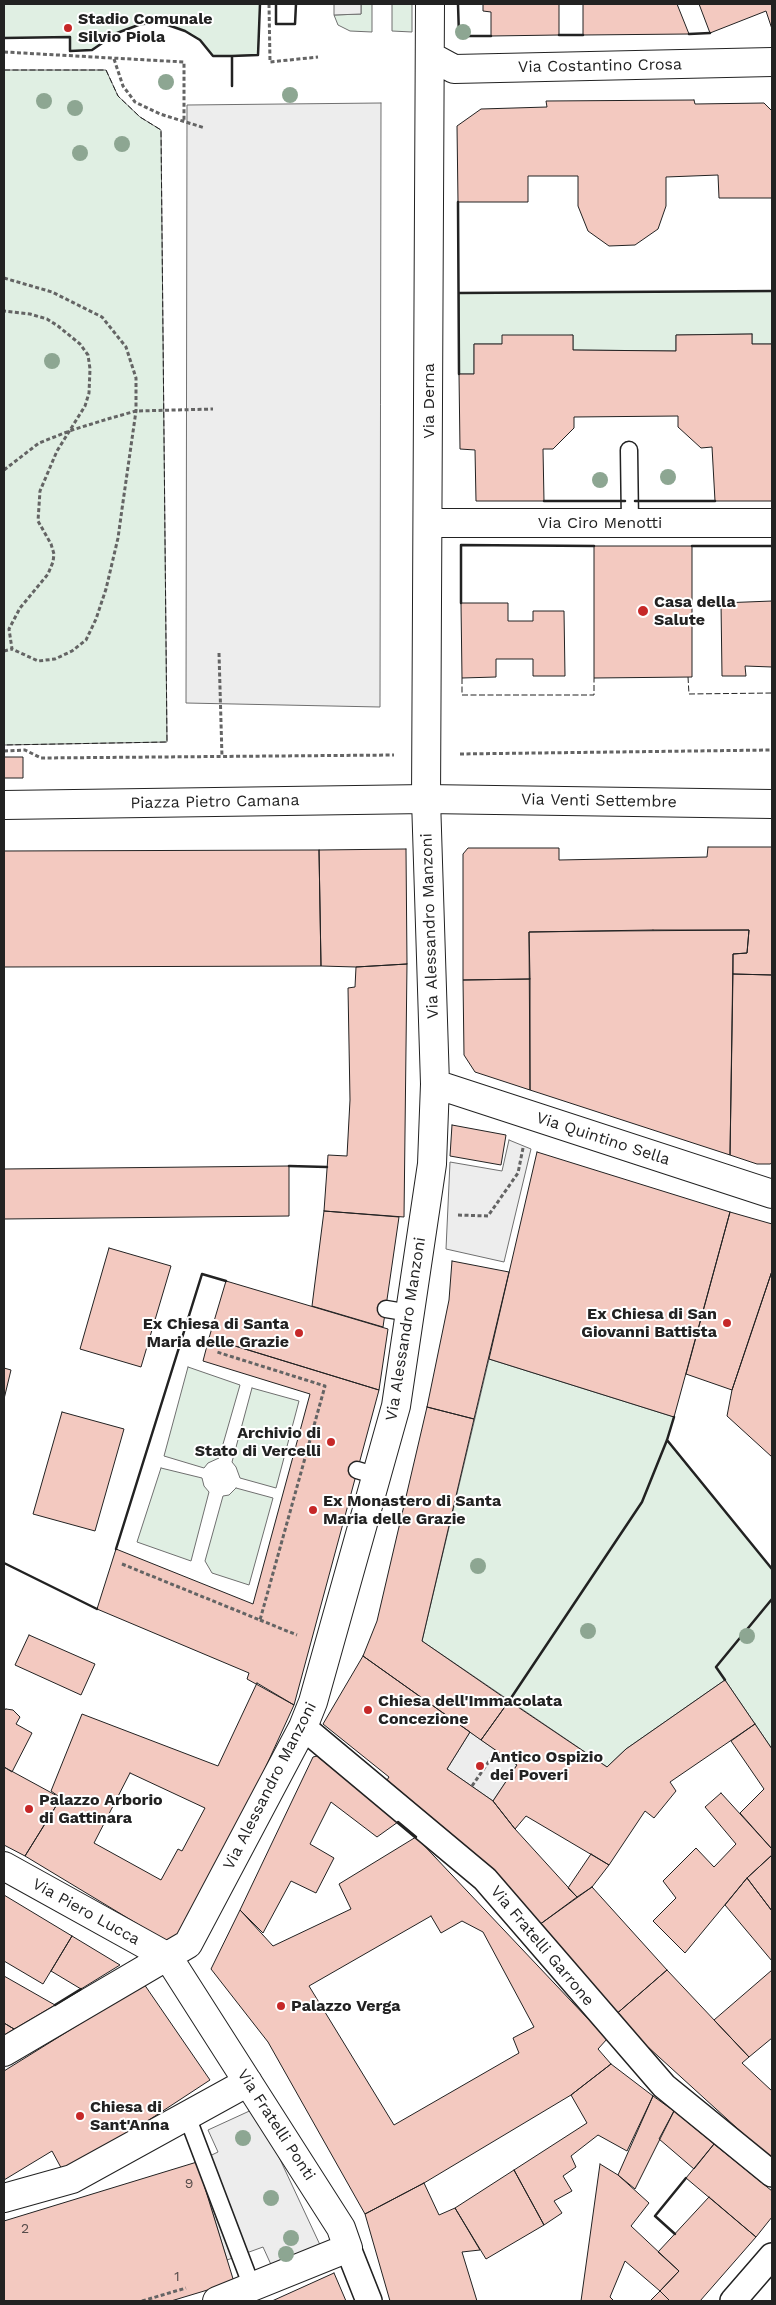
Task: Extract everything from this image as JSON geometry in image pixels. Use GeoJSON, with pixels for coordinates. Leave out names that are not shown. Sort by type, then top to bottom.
{"type":"FeatureCollection","features":[{"type":"Feature","properties":{"kind":"street","name":"Via Derna"},"geometry":{"type":"LineString","coordinates":[[426,799],[430,4]]}},
{"type":"Feature","properties":{"kind":"street","name":"Via Costantino Crosa"},"geometry":{"type":"LineString","coordinates":[[430,56],[454,69],[772,62]]}},
{"type":"Feature","properties":{"kind":"street","name":"Via Ciro Menotti"},"geometry":{"type":"LineString","coordinates":[[428,523],[772,523]]}},
{"type":"Feature","properties":{"kind":"street","name":"Via Venti Settembre"},"geometry":{"type":"LineString","coordinates":[[426,799],[772,804]]}},
{"type":"Feature","properties":{"kind":"street","name":"Piazza Pietro Camana"},"geometry":{"type":"LineString","coordinates":[[4,805],[426,799]]}},
{"type":"Feature","properties":{"kind":"street","name":"Via Alessandro Manzoni"},"geometry":{"type":"LineString","coordinates":[[4,2052],[130,1977],[168,1958],[188,1944],[303,1727],[314,1702],[367,1473],[396,1406],[398,1311],[432,1164],[435,1084],[426,799]]}},
{"type":"Feature","properties":{"kind":"street","name":"Via Quintino Sella"},"geometry":{"type":"LineString","coordinates":[[435,1084],[772,1194]]}},
{"type":"Feature","properties":{"kind":"street","name":"Via Fratelli Garrone"},"geometry":{"type":"LineString","coordinates":[[303,1727],[485,1879],[664,2086],[772,2174]]}},
{"type":"Feature","properties":{"kind":"street","name":"Via Piero Lucca"},"geometry":{"type":"LineString","coordinates":[[4,1866],[168,1958]]}},
{"type":"Feature","properties":{"kind":"street","name":"Via Fratelli Ponti"},"geometry":{"type":"LineString","coordinates":[[168,1958],[335,2216],[369,2301]]}},
{"type":"Feature","properties":{"kind":"street"},"geometry":{"type":"LineString","coordinates":[[4,2198],[72,2179],[248,2082]]}},
{"type":"Feature","properties":{"kind":"street"},"geometry":{"type":"LineString","coordinates":[[217,2301],[348,2248]]}},
{"type":"Feature","properties":{"kind":"street"},"geometry":{"type":"LineString","coordinates":[[733,2301],[772,2256]]}},
{"type":"Feature","properties":{"kind":"lane"},"geometry":{"type":"LineString","coordinates":[[629,450],[630,523]]}},
{"type":"Feature","properties":{"kind":"lane"},"geometry":{"type":"LineString","coordinates":[[186,2116],[252,2287]]}},
{"type":"Feature","properties":{"kind":"path"},"geometry":{"type":"LineString","coordinates":[[269,4],[270,62],[318,57]]}},
{"type":"Feature","properties":{"kind":"path"},"geometry":{"type":"LineString","coordinates":[[4,52],[184,62],[184,121]]}},
{"type":"Feature","properties":{"kind":"path"},"geometry":{"type":"LineString","coordinates":[[114,59],[123,86],[136,102],[160,114],[206,128]]}},
{"type":"Feature","properties":{"kind":"path"},"geometry":{"type":"LineString","coordinates":[[4,278],[52,292],[102,318],[126,347],[136,378],[136,412],[118,538],[106,589],[96,619],[86,640],[72,652],[55,660],[38,661],[12,649],[4,651]]}},
{"type":"Feature","properties":{"kind":"path"},"geometry":{"type":"LineString","coordinates":[[4,311],[30,314],[47,319],[80,344],[88,355],[90,369],[89,393],[85,406],[72,430],[57,451],[40,490],[38,521],[51,544],[54,554],[53,562],[40,587],[13,618],[9,629],[12,649]]}},
{"type":"Feature","properties":{"kind":"path"},"geometry":{"type":"LineString","coordinates":[[4,470],[39,443],[72,430],[136,412],[213,409]]}},
{"type":"Feature","properties":{"kind":"path"},"geometry":{"type":"LineString","coordinates":[[219,653],[222,756]]}},
{"type":"Feature","properties":{"kind":"path"},"geometry":{"type":"LineString","coordinates":[[4,751],[25,750],[41,758],[402,754]]}},
{"type":"Feature","properties":{"kind":"path"},"geometry":{"type":"LineString","coordinates":[[452,754],[772,750]]}},
{"type":"Feature","properties":{"kind":"path"},"geometry":{"type":"LineString","coordinates":[[456,1215],[488,1216],[518,1173],[525,1141]]}},
{"type":"Feature","properties":{"kind":"path"},"geometry":{"type":"LineString","coordinates":[[217,1352],[325,1386],[260,1620]]}},
{"type":"Feature","properties":{"kind":"path"},"geometry":{"type":"LineString","coordinates":[[122,1564],[303,1638]]}},
{"type":"Feature","properties":{"kind":"path"},"geometry":{"type":"LineString","coordinates":[[472,1786],[496,1751]]}},
{"type":"Feature","properties":{"kind":"path"},"geometry":{"type":"LineString","coordinates":[[142,2301],[194,2285]]}},
{"type":"Feature","properties":{"kind":"green space","name":"Stadio Comunale Silvio Piola"},"geometry":{"type":"Polygon","coordinates":[[[4,4],[260,4],[258,55],[213,56],[200,40],[185,31],[161,23],[141,24],[117,33],[92,50],[70,51],[70,37],[4,38],[4,4]]]}},
{"type":"Feature","properties":{"kind":"green space"},"geometry":{"type":"Polygon","coordinates":[[[361,4],[372,4],[372,32],[350,31],[338,25],[334,15],[361,14],[361,4]]]}},
{"type":"Feature","properties":{"kind":"green space"},"geometry":{"type":"Polygon","coordinates":[[[392,4],[412,4],[412,32],[392,31],[392,4]]]}},
{"type":"Feature","properties":{"kind":"green space"},"geometry":{"type":"Polygon","coordinates":[[[4,70],[106,70],[118,96],[140,117],[161,130],[167,742],[4,745],[4,70]]]}},
{"type":"Feature","properties":{"kind":"green space"},"geometry":{"type":"Polygon","coordinates":[[[772,291],[772,344],[752,344],[752,334],[676,335],[676,351],[573,350],[573,335],[502,344],[474,344],[474,374],[459,374],[459,293],[772,291]]]}},
{"type":"Feature","properties":{"kind":"green space"},"geometry":{"type":"Polygon","coordinates":[[[489,1359],[674,1417],[667,1441],[772,1569],[772,1749],[725,1680],[626,1749],[607,1767],[422,1641],[489,1359]]]}},
{"type":"Feature","properties":{"kind":"green space"},"geometry":{"type":"Polygon","coordinates":[[[188,1367],[240,1385],[219,1458],[208,1463],[204,1468],[164,1456],[188,1367]]]}},
{"type":"Feature","properties":{"kind":"green space"},"geometry":{"type":"Polygon","coordinates":[[[252,1388],[299,1401],[276,1488],[240,1478],[232,1462],[252,1388]]]}},
{"type":"Feature","properties":{"kind":"green space"},"geometry":{"type":"Polygon","coordinates":[[[161,1468],[202,1478],[204,1486],[209,1492],[191,1561],[137,1542],[161,1468]]]}},
{"type":"Feature","properties":{"kind":"green space"},"geometry":{"type":"Polygon","coordinates":[[[236,1488],[273,1498],[249,1585],[212,1573],[205,1561],[223,1496],[229,1495],[236,1488]]]}},
{"type":"Feature","properties":{"kind":"shaded area"},"geometry":{"type":"Polygon","coordinates":[[[334,4],[361,4],[361,14],[334,15],[334,4]]]}},
{"type":"Feature","properties":{"kind":"shaded area"},"geometry":{"type":"Polygon","coordinates":[[[381,103],[380,707],[186,703],[187,105],[381,103]]]}},
{"type":"Feature","properties":{"kind":"shaded area"},"geometry":{"type":"Polygon","coordinates":[[[509,1140],[531,1149],[504,1262],[446,1249],[450,1162],[502,1171],[509,1140]]]}},
{"type":"Feature","properties":{"kind":"shaded area"},"geometry":{"type":"Polygon","coordinates":[[[470,1732],[517,1765],[493,1801],[447,1769],[470,1732]]]}},
{"type":"Feature","properties":{"kind":"shaded area"},"geometry":{"type":"Polygon","coordinates":[[[256,2108],[321,2247],[273,2269],[263,2247],[227,2260],[197,2162],[218,2152],[208,2130],[256,2108]]]}},
{"type":"Feature","properties":{"kind":"building"},"geometry":{"type":"Polygon","coordinates":[[[483,4],[559,4],[559,35],[491,36],[491,12],[483,11],[483,4]]]}},
{"type":"Feature","properties":{"kind":"building"},"geometry":{"type":"Polygon","coordinates":[[[583,4],[677,4],[689,34],[583,35],[583,4]]]}},
{"type":"Feature","properties":{"kind":"building"},"geometry":{"type":"Polygon","coordinates":[[[699,4],[772,4],[772,29],[766,11],[710,33],[699,4]]]}},
{"type":"Feature","properties":{"kind":"building"},"geometry":{"type":"Polygon","coordinates":[[[694,100],[695,104],[764,103],[772,111],[772,198],[719,198],[718,175],[666,177],[666,206],[658,229],[635,245],[609,246],[588,231],[578,206],[578,176],[528,176],[528,202],[458,202],[457,126],[481,109],[547,107],[546,101],[694,100]]]}},
{"type":"Feature","properties":{"kind":"building"},"geometry":{"type":"Polygon","coordinates":[[[752,334],[752,344],[772,344],[772,501],[715,501],[712,447],[701,448],[678,427],[678,416],[574,417],[574,428],[553,449],[543,449],[544,501],[476,501],[475,450],[460,449],[459,374],[474,374],[474,344],[502,344],[502,335],[573,335],[573,350],[676,351],[676,335],[752,334]]]}},
{"type":"Feature","properties":{"kind":"building","name":"Casa della Salute"},"geometry":{"type":"Polygon","coordinates":[[[594,546],[692,546],[692,677],[594,678],[594,546]]]}},
{"type":"Feature","properties":{"kind":"building"},"geometry":{"type":"Polygon","coordinates":[[[772,601],[772,667],[745,666],[746,676],[722,676],[721,603],[772,601]]]}},
{"type":"Feature","properties":{"kind":"building"},"geometry":{"type":"Polygon","coordinates":[[[461,603],[508,603],[508,621],[533,621],[533,611],[564,611],[565,676],[533,676],[533,659],[496,659],[496,677],[462,678],[461,603]]]}},
{"type":"Feature","properties":{"kind":"building"},"geometry":{"type":"Polygon","coordinates":[[[4,757],[23,757],[23,778],[4,778],[4,757]]]}},
{"type":"Feature","properties":{"kind":"building"},"geometry":{"type":"Polygon","coordinates":[[[708,847],[772,847],[772,975],[733,974],[733,954],[747,953],[749,930],[529,932],[530,979],[463,980],[463,854],[468,848],[559,848],[559,860],[707,857],[708,847]]]}},
{"type":"Feature","properties":{"kind":"building"},"geometry":{"type":"Polygon","coordinates":[[[406,849],[407,964],[356,967],[321,966],[319,850],[406,849]]]}},
{"type":"Feature","properties":{"kind":"building"},"geometry":{"type":"Polygon","coordinates":[[[319,850],[321,966],[4,967],[4,851],[319,850]]]}},
{"type":"Feature","properties":{"kind":"building"},"geometry":{"type":"Polygon","coordinates":[[[749,930],[747,953],[733,954],[730,1155],[530,1090],[529,932],[749,930]]]}},
{"type":"Feature","properties":{"kind":"building"},"geometry":{"type":"Polygon","coordinates":[[[407,964],[404,1217],[324,1211],[328,1155],[347,1156],[350,1100],[348,988],[355,987],[356,967],[407,964]]]}},
{"type":"Feature","properties":{"kind":"building"},"geometry":{"type":"Polygon","coordinates":[[[733,974],[772,975],[772,1163],[770,1164],[757,1164],[730,1155],[733,974]]]}},
{"type":"Feature","properties":{"kind":"building"},"geometry":{"type":"Polygon","coordinates":[[[530,979],[530,1090],[475,1072],[464,1055],[463,980],[530,979]]]}},
{"type":"Feature","properties":{"kind":"building"},"geometry":{"type":"Polygon","coordinates":[[[452,1125],[506,1135],[501,1165],[450,1156],[452,1125]]]}},
{"type":"Feature","properties":{"kind":"building"},"geometry":{"type":"Polygon","coordinates":[[[537,1152],[730,1212],[674,1417],[489,1359],[537,1152]]]}},
{"type":"Feature","properties":{"kind":"building"},"geometry":{"type":"Polygon","coordinates":[[[289,1166],[289,1216],[4,1219],[4,1169],[289,1166]]]}},
{"type":"Feature","properties":{"kind":"building"},"geometry":{"type":"Polygon","coordinates":[[[324,1211],[399,1217],[383,1327],[312,1306],[324,1211]]]}},
{"type":"Feature","properties":{"kind":"building","name":"Ex Chiesa di San Giovanni Battista"},"geometry":{"type":"Polygon","coordinates":[[[730,1212],[772,1224],[772,1271],[732,1390],[686,1374],[730,1212]]]}},
{"type":"Feature","properties":{"kind":"building"},"geometry":{"type":"Polygon","coordinates":[[[109,1248],[171,1266],[141,1367],[80,1349],[109,1248]]]}},
{"type":"Feature","properties":{"kind":"building"},"geometry":{"type":"Polygon","coordinates":[[[452,1261],[509,1272],[474,1419],[427,1407],[449,1300],[452,1261]]]}},
{"type":"Feature","properties":{"kind":"building"},"geometry":{"type":"Polygon","coordinates":[[[772,1271],[772,1457],[727,1416],[732,1390],[772,1271]]]}},
{"type":"Feature","properties":{"kind":"building","name":"Ex Chiesa di Santa Maria delle Grazie"},"geometry":{"type":"Polygon","coordinates":[[[226,1281],[388,1329],[379,1390],[209,1338],[226,1281]]]}},
{"type":"Feature","properties":{"kind":"building","name":"Ex Monastero di Santa Maria delle Grazie"},"geometry":{"type":"Polygon","coordinates":[[[209,1338],[379,1390],[294,1705],[247,1679],[249,1673],[97,1609],[116,1549],[253,1604],[310,1394],[203,1361],[209,1338]]]}},
{"type":"Feature","properties":{"kind":"building"},"geometry":{"type":"Polygon","coordinates":[[[4,1368],[11,1370],[4,1399],[4,1368]]]}},
{"type":"Feature","properties":{"kind":"building"},"geometry":{"type":"Polygon","coordinates":[[[427,1407],[474,1419],[422,1641],[509,1701],[481,1740],[363,1656],[377,1621],[427,1407]]]}},
{"type":"Feature","properties":{"kind":"building"},"geometry":{"type":"Polygon","coordinates":[[[62,1412],[124,1429],[95,1531],[33,1514],[62,1412]]]}},
{"type":"Feature","properties":{"kind":"building"},"geometry":{"type":"Polygon","coordinates":[[[29,1635],[95,1664],[81,1695],[15,1665],[29,1635]]]}},
{"type":"Feature","properties":{"kind":"building"},"geometry":{"type":"Polygon","coordinates":[[[363,1656],[470,1732],[447,1769],[493,1801],[515,1829],[577,1897],[539,1925],[492,1868],[387,1780],[389,1777],[323,1724],[363,1656]]]}},
{"type":"Feature","properties":{"kind":"building"},"geometry":{"type":"Polygon","coordinates":[[[725,1680],[755,1724],[670,1782],[676,1791],[654,1818],[645,1811],[609,1865],[526,1816],[515,1829],[493,1801],[517,1765],[481,1740],[509,1701],[607,1767],[626,1749],[725,1680]]]}},
{"type":"Feature","properties":{"kind":"building"},"geometry":{"type":"Polygon","coordinates":[[[257,1683],[294,1705],[252,1797],[178,1940],[169,1943],[25,1856],[61,1798],[51,1791],[82,1714],[218,1766],[257,1683]],[[130,1773],[94,1843],[161,1880],[178,1849],[182,1851],[205,1808],[130,1773]]]}},
{"type":"Feature","properties":{"kind":"building"},"geometry":{"type":"Polygon","coordinates":[[[4,1710],[13,1710],[20,1717],[16,1724],[32,1733],[12,1772],[4,1767],[4,1710]]]}},
{"type":"Feature","properties":{"kind":"building"},"geometry":{"type":"Polygon","coordinates":[[[755,1724],[772,1749],[772,1849],[740,1813],[764,1789],[731,1741],[755,1724]]]}},
{"type":"Feature","properties":{"kind":"building"},"geometry":{"type":"Polygon","coordinates":[[[317,1756],[398,1822],[377,1837],[331,1802],[310,1844],[334,1858],[316,1893],[291,1881],[263,1933],[240,1910],[313,1757],[317,1756]]]}},
{"type":"Feature","properties":{"kind":"building","name":"Palazzo Arborio di Gattinara"},"geometry":{"type":"Polygon","coordinates":[[[4,1767],[61,1798],[25,1856],[4,1845],[4,1767]]]}},
{"type":"Feature","properties":{"kind":"building"},"geometry":{"type":"Polygon","coordinates":[[[721,1793],[772,1849],[772,1855],[747,1878],[685,1953],[653,1921],[676,1898],[663,1881],[696,1848],[714,1867],[736,1844],[705,1807],[721,1793]]]}},
{"type":"Feature","properties":{"kind":"building","name":"Palazzo Verga"},"geometry":{"type":"Polygon","coordinates":[[[416,1837],[607,2039],[598,2049],[611,2064],[571,2095],[424,2183],[365,2214],[268,2042],[211,1969],[240,1910],[273,1946],[351,1909],[339,1884],[416,1837]],[[431,1916],[309,1986],[394,2125],[519,2053],[513,2038],[534,2027],[483,1932],[462,1921],[441,1933],[431,1916]]]}},
{"type":"Feature","properties":{"kind":"building"},"geometry":{"type":"Polygon","coordinates":[[[591,1854],[609,1865],[592,1887],[577,1897],[568,1888],[591,1854]]]}},
{"type":"Feature","properties":{"kind":"building"},"geometry":{"type":"Polygon","coordinates":[[[772,1855],[772,1911],[747,1878],[772,1855]]]}},
{"type":"Feature","properties":{"kind":"building"},"geometry":{"type":"Polygon","coordinates":[[[747,1878],[772,1911],[772,1961],[725,1905],[747,1878]]]}},
{"type":"Feature","properties":{"kind":"building"},"geometry":{"type":"Polygon","coordinates":[[[592,1887],[667,1970],[614,2016],[539,1925],[592,1887]]]}},
{"type":"Feature","properties":{"kind":"building"},"geometry":{"type":"Polygon","coordinates":[[[4,1895],[72,1936],[43,1984],[4,1961],[4,1895]]]}},
{"type":"Feature","properties":{"kind":"building"},"geometry":{"type":"Polygon","coordinates":[[[72,1936],[120,1965],[81,1989],[51,1971],[72,1936]]]}},
{"type":"Feature","properties":{"kind":"building"},"geometry":{"type":"Polygon","coordinates":[[[667,1970],[749,2057],[742,2063],[772,2091],[772,2160],[614,2016],[667,1970]]]}},
{"type":"Feature","properties":{"kind":"building"},"geometry":{"type":"Polygon","coordinates":[[[772,1970],[772,2038],[749,2057],[714,2020],[772,1970]]]}},
{"type":"Feature","properties":{"kind":"building"},"geometry":{"type":"Polygon","coordinates":[[[4,1976],[55,2005],[14,2029],[4,2023],[4,1976]]]}},
{"type":"Feature","properties":{"kind":"building","name":"Chiesa di Sant'Anna"},"geometry":{"type":"Polygon","coordinates":[[[144,1984],[210,2080],[65,2175],[52,2151],[4,2180],[4,2071],[144,1984]]]}},
{"type":"Feature","properties":{"kind":"building"},"geometry":{"type":"Polygon","coordinates":[[[4,2023],[14,2029],[4,2035],[4,2023]]]}},
{"type":"Feature","properties":{"kind":"building"},"geometry":{"type":"Polygon","coordinates":[[[611,2064],[653,2096],[627,2151],[598,2135],[571,2156],[576,2167],[563,2176],[572,2191],[554,2201],[562,2213],[544,2225],[514,2170],[587,2123],[571,2095],[611,2064]]]}},
{"type":"Feature","properties":{"kind":"building"},"geometry":{"type":"Polygon","coordinates":[[[653,2096],[674,2111],[635,2189],[618,2175],[653,2096]]]}},
{"type":"Feature","properties":{"kind":"building"},"geometry":{"type":"Polygon","coordinates":[[[674,2111],[714,2144],[694,2169],[659,2139],[674,2111]]]}},
{"type":"Feature","properties":{"kind":"building"},"geometry":{"type":"Polygon","coordinates":[[[714,2144],[772,2191],[772,2217],[756,2237],[686,2178],[714,2144]]]}},
{"type":"Feature","properties":{"kind":"building"},"geometry":{"type":"Polygon","coordinates":[[[197,2162],[234,2282],[171,2301],[4,2301],[4,2221],[197,2162]]]}},
{"type":"Feature","properties":{"kind":"building"},"geometry":{"type":"Polygon","coordinates":[[[600,2164],[618,2175],[649,2203],[631,2226],[679,2271],[660,2291],[625,2261],[610,2297],[614,2301],[581,2301],[600,2164]]]}},
{"type":"Feature","properties":{"kind":"building"},"geometry":{"type":"Polygon","coordinates":[[[514,2170],[544,2225],[486,2259],[455,2208],[514,2170]]]}},
{"type":"Feature","properties":{"kind":"building"},"geometry":{"type":"Polygon","coordinates":[[[424,2183],[439,2215],[455,2208],[480,2250],[462,2252],[477,2301],[390,2301],[365,2214],[424,2183]]]}},
{"type":"Feature","properties":{"kind":"building"},"geometry":{"type":"Polygon","coordinates":[[[709,2197],[756,2237],[700,2301],[670,2301],[660,2291],[679,2271],[658,2252],[709,2197]]]}},
{"type":"Feature","properties":{"kind":"building"},"geometry":{"type":"Polygon","coordinates":[[[334,2273],[346,2301],[272,2301],[334,2273]]]}},
{"type":"Feature","properties":{"kind":"building"},"geometry":{"type":"Polygon","coordinates":[[[660,2291],[670,2301],[650,2301],[660,2291]]]}},
{"type":"Feature","properties":{"kind":"fence"},"geometry":{"type":"LineString","coordinates":[[4,70],[106,70],[118,96],[140,117],[161,130],[167,742],[4,745]]}},
{"type":"Feature","properties":{"kind":"fence"},"geometry":{"type":"LineString","coordinates":[[544,501],[624,501]]}},
{"type":"Feature","properties":{"kind":"fence"},"geometry":{"type":"LineString","coordinates":[[634,501],[715,501]]}},
{"type":"Feature","properties":{"kind":"fence"},"geometry":{"type":"LineString","coordinates":[[688,677],[689,694],[772,693]]}},
{"type":"Feature","properties":{"kind":"fence"},"geometry":{"type":"LineString","coordinates":[[462,678],[462,695],[594,695],[594,678]]}},
{"type":"Feature","properties":{"kind":"wall"},"geometry":{"type":"LineString","coordinates":[[232,86],[232,56],[258,55],[260,4]]}},
{"type":"Feature","properties":{"kind":"wall"},"geometry":{"type":"LineString","coordinates":[[276,4],[276,24],[295,24],[296,4]]}},
{"type":"Feature","properties":{"kind":"wall"},"geometry":{"type":"LineString","coordinates":[[458,4],[459,36],[491,36]]}},
{"type":"Feature","properties":{"kind":"wall"},"geometry":{"type":"LineString","coordinates":[[4,38],[70,37],[70,51],[92,50],[117,33],[141,24],[162,23],[185,31],[200,40],[213,56],[232,56]]}},
{"type":"Feature","properties":{"kind":"wall"},"geometry":{"type":"LineString","coordinates":[[689,34],[710,33]]}},
{"type":"Feature","properties":{"kind":"wall"},"geometry":{"type":"LineString","coordinates":[[559,35],[583,35]]}},
{"type":"Feature","properties":{"kind":"wall"},"geometry":{"type":"LineString","coordinates":[[458,202],[459,374]]}},
{"type":"Feature","properties":{"kind":"wall"},"geometry":{"type":"LineString","coordinates":[[459,293],[772,291]]}},
{"type":"Feature","properties":{"kind":"wall"},"geometry":{"type":"LineString","coordinates":[[544,501],[625,501]]}},
{"type":"Feature","properties":{"kind":"wall"},"geometry":{"type":"LineString","coordinates":[[635,501],[715,501]]}},
{"type":"Feature","properties":{"kind":"wall"},"geometry":{"type":"LineString","coordinates":[[461,603],[461,545],[594,546]]}},
{"type":"Feature","properties":{"kind":"wall"},"geometry":{"type":"LineString","coordinates":[[692,546],[772,546]]}},
{"type":"Feature","properties":{"kind":"wall"},"geometry":{"type":"LineString","coordinates":[[289,1166],[327,1167]]}},
{"type":"Feature","properties":{"kind":"wall"},"geometry":{"type":"LineString","coordinates":[[116,1549],[202,1274],[226,1281]]}},
{"type":"Feature","properties":{"kind":"wall"},"geometry":{"type":"LineString","coordinates":[[509,1701],[642,1502],[667,1440],[674,1417]]}},
{"type":"Feature","properties":{"kind":"wall"},"geometry":{"type":"LineString","coordinates":[[667,1440],[772,1569]]}},
{"type":"Feature","properties":{"kind":"wall"},"geometry":{"type":"LineString","coordinates":[[4,1563],[97,1609]]}},
{"type":"Feature","properties":{"kind":"wall"},"geometry":{"type":"LineString","coordinates":[[725,1680],[716,1667],[772,1599]]}},
{"type":"Feature","properties":{"kind":"wall"},"geometry":{"type":"LineString","coordinates":[[398,1822],[416,1837]]}},
{"type":"Feature","properties":{"kind":"wall"},"geometry":{"type":"LineString","coordinates":[[55,2005],[81,1989]]}},
{"type":"Feature","properties":{"kind":"wall"},"geometry":{"type":"LineString","coordinates":[[675,2234],[655,2216],[686,2178]]}},
{"type":"Feature","properties":{"kind":"place","name":"Stadio Comunale Silvio Piola"},"geometry":{"type":"Point","coordinates":[68,28]}},
{"type":"Feature","properties":{"kind":"place","name":"Casa della Salute"},"geometry":{"type":"Point","coordinates":[643,611]}},
{"type":"Feature","properties":{"kind":"place","name":"Ex Chiesa di San Giovanni Battista"},"geometry":{"type":"Point","coordinates":[727,1323]}},
{"type":"Feature","properties":{"kind":"place","name":"Ex Chiesa di Santa Maria delle Grazie"},"geometry":{"type":"Point","coordinates":[299,1333]}},
{"type":"Feature","properties":{"kind":"place","name":"Archivio di Stato di Vercelli"},"geometry":{"type":"Point","coordinates":[331,1442]}},
{"type":"Feature","properties":{"kind":"place","name":"Ex Monastero di Santa Maria delle Grazie"},"geometry":{"type":"Point","coordinates":[313,1510]}},
{"type":"Feature","properties":{"kind":"place","name":"Chiesa dell'Immacolata Concezione"},"geometry":{"type":"Point","coordinates":[368,1710]}},
{"type":"Feature","properties":{"kind":"place","name":"Antico Ospizio dei Poveri"},"geometry":{"type":"Point","coordinates":[480,1766]}},
{"type":"Feature","properties":{"kind":"place","name":"Palazzo Arborio di Gattinara"},"geometry":{"type":"Point","coordinates":[29,1809]}},
{"type":"Feature","properties":{"kind":"place","name":"Palazzo Verga"},"geometry":{"type":"Point","coordinates":[281,2006]}},
{"type":"Feature","properties":{"kind":"place","name":"Chiesa di Sant'Anna"},"geometry":{"type":"Point","coordinates":[80,2116]}}]}
